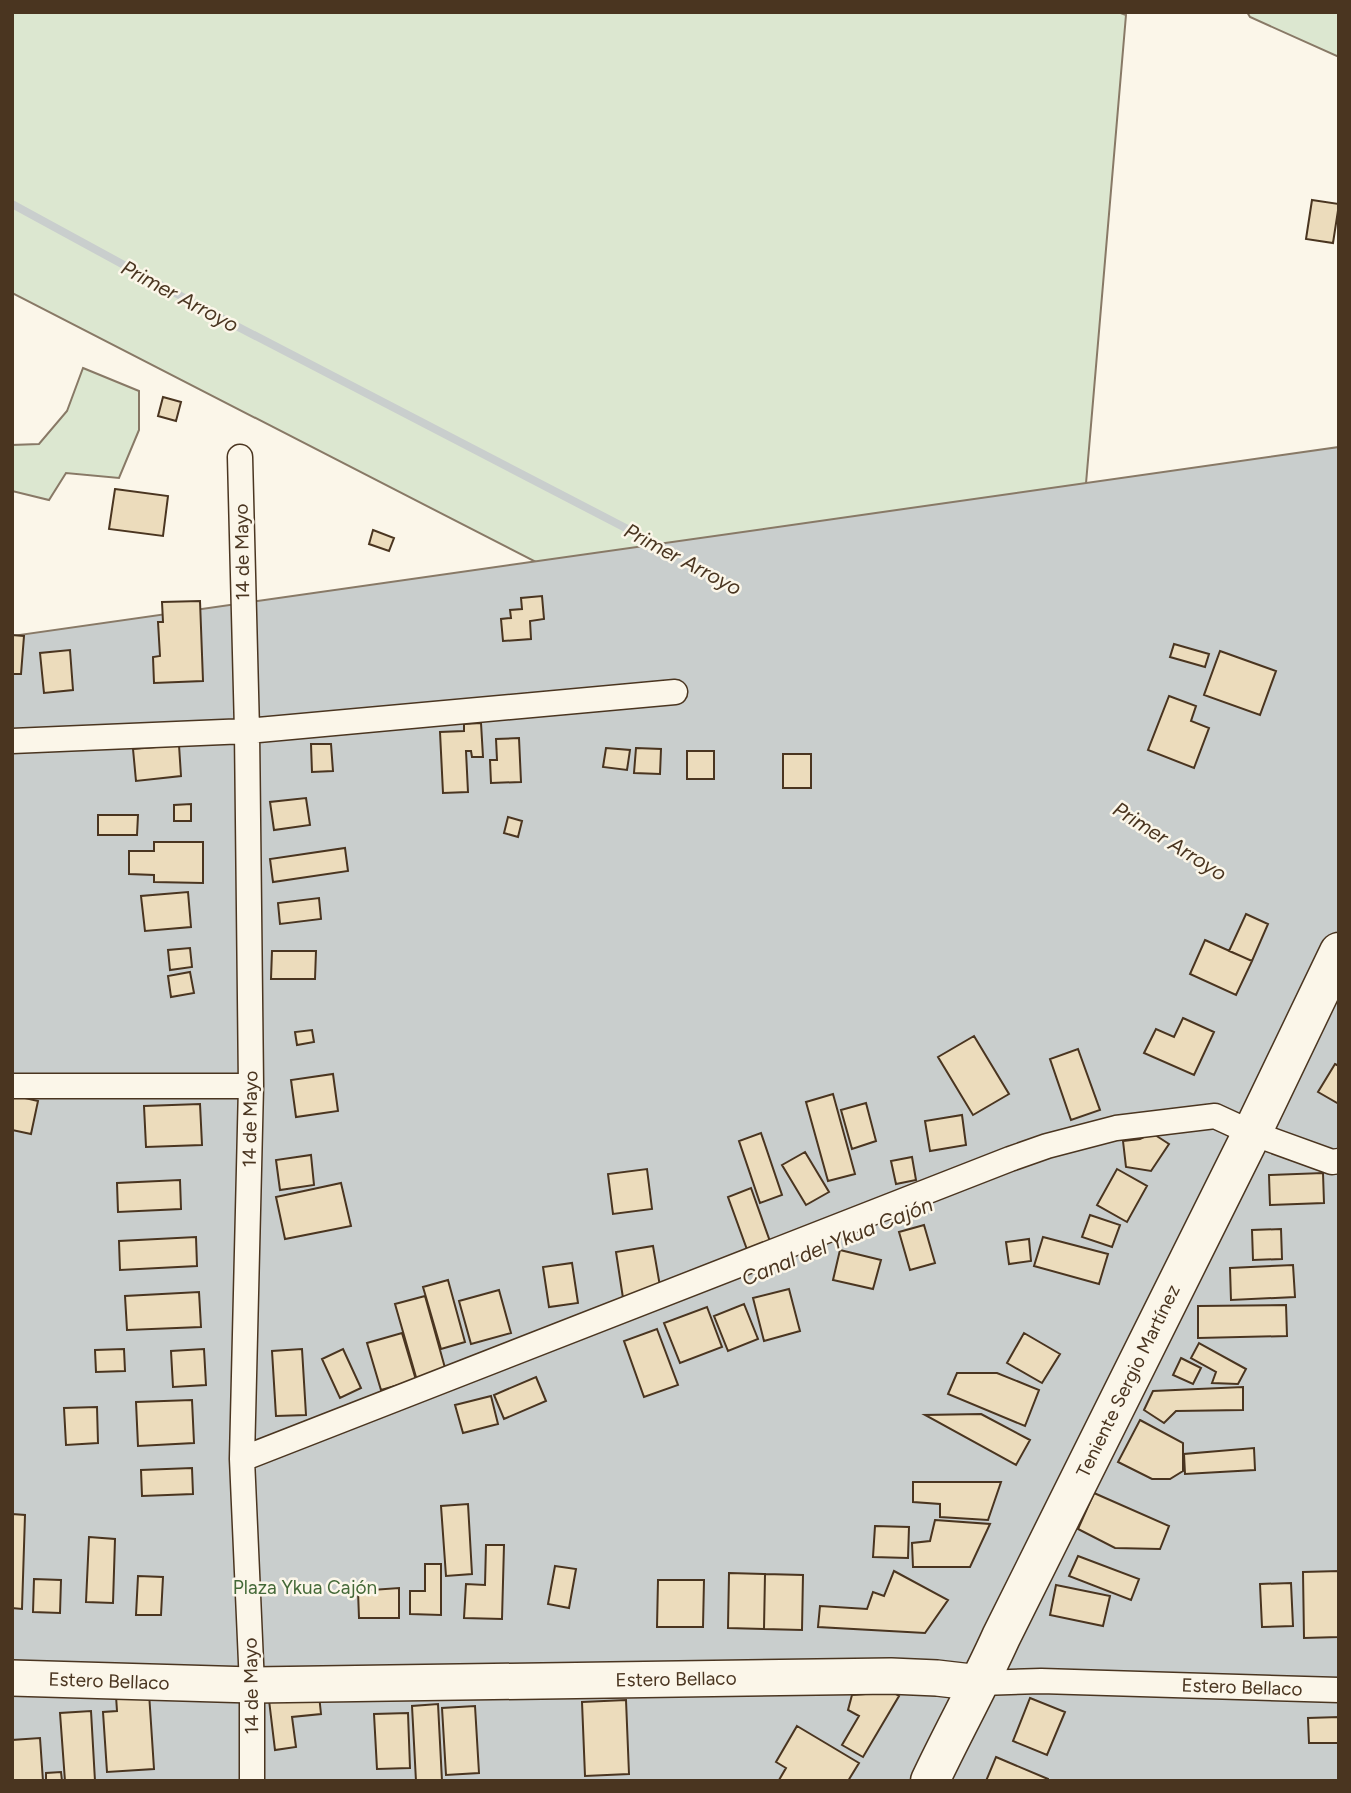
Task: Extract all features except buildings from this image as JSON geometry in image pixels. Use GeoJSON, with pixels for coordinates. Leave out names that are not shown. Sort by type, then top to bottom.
{"type":"FeatureCollection","features":[{"type":"Feature","properties":{"kind":"highway","name":"Teniente Sergio Martínez"},"geometry":{"type":"LineString","coordinates":[[930,1781],[1252,1133],[1332,966]]}},
{"type":"Feature","properties":{"kind":"street","name":"14 de Mayo"},"geometry":{"type":"LineString","coordinates":[[240,457],[247,731],[251,1086],[242,1459],[252,1685],[252,1781]]}},
{"type":"Feature","properties":{"kind":"street"},"geometry":{"type":"LineString","coordinates":[[12,741],[247,731],[675,692]]}},
{"type":"Feature","properties":{"kind":"street"},"geometry":{"type":"LineString","coordinates":[[12,1086],[251,1086]]}},
{"type":"Feature","properties":{"kind":"street"},"geometry":{"type":"LineString","coordinates":[[242,1459],[1047,1146],[1116,1128],[1215,1116],[1252,1133],[1332,1162],[1339,1161]]}},
{"type":"Feature","properties":{"kind":"street","name":"Estero Bellaco"},"geometry":{"type":"LineString","coordinates":[[12,1678],[252,1685],[891,1676],[980,1683],[1041,1681],[1339,1690]]}},
{"type":"Feature","properties":{"kind":"green space"},"geometry":{"type":"Polygon","coordinates":[[[12,12],[1118,12],[1126,15],[1067,706],[608,599],[12,293],[12,12]]]}},
{"type":"Feature","properties":{"kind":"green space"},"geometry":{"type":"Polygon","coordinates":[[[1247,12],[1339,12],[1339,57],[1250,17],[1247,12]]]}},
{"type":"Feature","properties":{"kind":"green space"},"geometry":{"type":"Polygon","coordinates":[[[83,368],[139,391],[139,430],[119,478],[66,473],[49,500],[12,491],[12,445],[39,444],[67,411],[83,368]]]}},
{"type":"Feature","properties":{"kind":"water","name":"Canal del Ykua Cajón"},"geometry":{"type":"Polygon","coordinates":[[[1339,447],[1339,1781],[12,1781],[12,636],[1339,447]]]}},
{"type":"Feature","properties":{"kind":"waterway","name":"Primer Arroyo"},"geometry":{"type":"LineString","coordinates":[[12,204],[223,319],[666,549]]}},
{"type":"Feature","properties":{"kind":"park label","name":"Plaza Ykua Cajón"},"geometry":{"type":"Point","coordinates":[305,1587]}}]}
